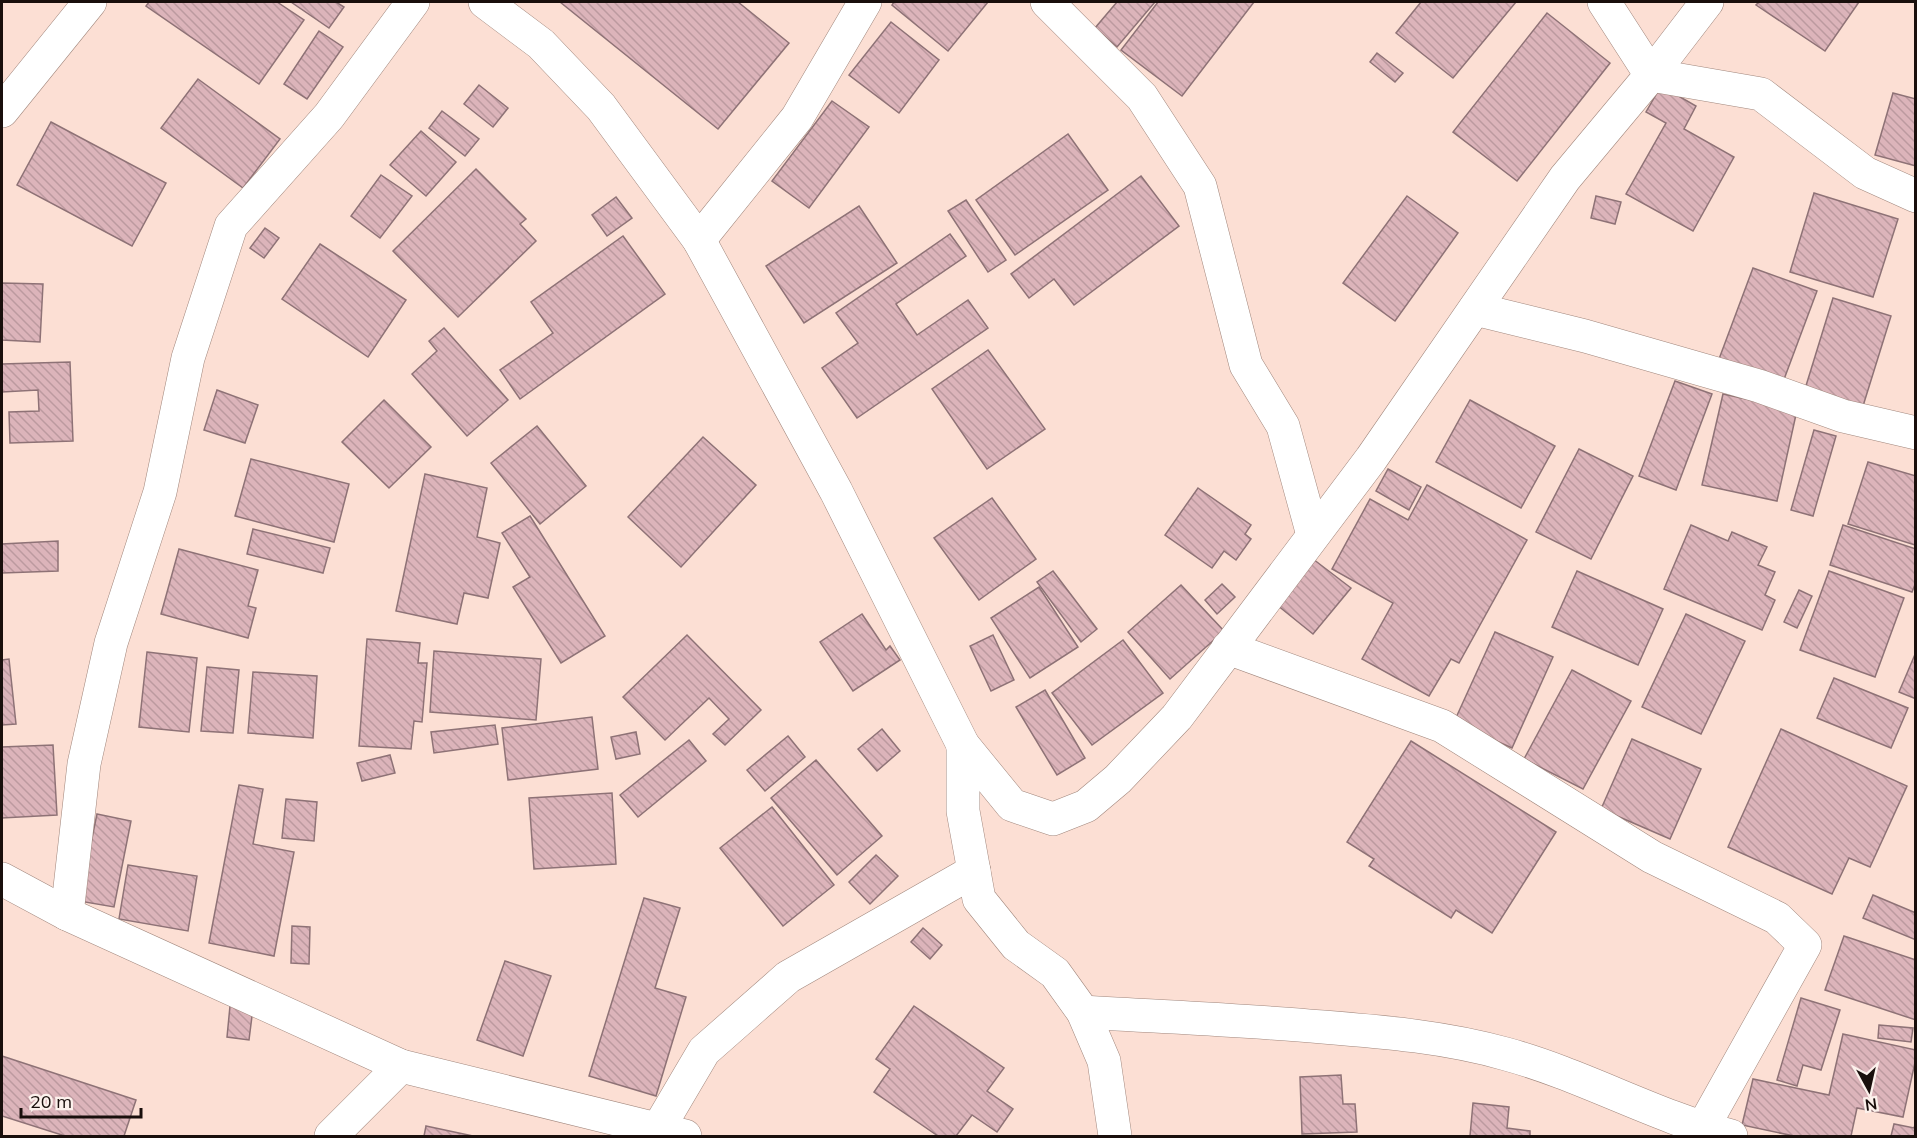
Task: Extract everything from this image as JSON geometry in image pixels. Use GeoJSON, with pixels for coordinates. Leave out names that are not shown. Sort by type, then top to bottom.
{"type":"FeatureCollection","features":[{"type":"Feature","properties":{"kind":"street"},"geometry":{"type":"LineString","coordinates":[[2,111],[90,2]]}},
{"type":"Feature","properties":{"kind":"street"},"geometry":{"type":"LineString","coordinates":[[67,914],[84,764],[111,643],[160,492],[188,358],[231,226],[328,117],[414,2]]}},
{"type":"Feature","properties":{"kind":"street"},"geometry":{"type":"LineString","coordinates":[[485,2],[541,44],[601,107],[699,240],[836,491],[963,745],[1012,805],[1053,819],[1086,806],[1118,779],[1177,717],[1371,459],[1565,178],[1652,75],[1707,2]]}},
{"type":"Feature","properties":{"kind":"street"},"geometry":{"type":"LineString","coordinates":[[699,240],[797,118],[865,2]]}},
{"type":"Feature","properties":{"kind":"street"},"geometry":{"type":"LineString","coordinates":[[1047,2],[1142,97],[1200,186],[1245,365],[1283,426],[1313,535]]}},
{"type":"Feature","properties":{"kind":"street"},"geometry":{"type":"LineString","coordinates":[[1604,2],[1652,75],[1761,94],[1865,173],[1916,196]]}},
{"type":"Feature","properties":{"kind":"street"},"geometry":{"type":"LineString","coordinates":[[1475,309],[1586,336],[1759,386],[1843,416],[1916,433]]}},
{"type":"Feature","properties":{"kind":"street"},"geometry":{"type":"LineString","coordinates":[[1083,1012],[1412,1034],[1504,1053],[1538,1063],[1711,1134],[1805,945],[1777,918],[1652,856],[1442,726],[1228,648]]}},
{"type":"Feature","properties":{"kind":"street"},"geometry":{"type":"LineString","coordinates":[[963,745],[963,811],[979,899],[1016,945],[1055,973],[1083,1012],[1104,1061],[1115,1137]]}},
{"type":"Feature","properties":{"kind":"street"},"geometry":{"type":"LineString","coordinates":[[2,879],[67,914],[401,1066],[671,1133],[704,1051],[788,977],[974,871]]}},
{"type":"Feature","properties":{"kind":"street"},"geometry":{"type":"LineString","coordinates":[[331,1137],[401,1066]]}},
{"type":"Feature","properties":{"kind":"building"},"geometry":{"type":"Polygon","coordinates":[[[149,2],[277,2],[304,20],[259,84],[146,6],[149,2]]]}},
{"type":"Feature","properties":{"kind":"building"},"geometry":{"type":"Polygon","coordinates":[[[291,2],[336,2],[344,7],[329,28],[291,2]]]}},
{"type":"Feature","properties":{"kind":"building"},"geometry":{"type":"Polygon","coordinates":[[[560,2],[738,2],[789,43],[718,129],[560,2]]]}},
{"type":"Feature","properties":{"kind":"building"},"geometry":{"type":"Polygon","coordinates":[[[894,2],[988,2],[948,51],[892,5],[894,2]]]}},
{"type":"Feature","properties":{"kind":"building"},"geometry":{"type":"Polygon","coordinates":[[[1117,2],[1155,2],[1117,47],[1095,28],[1117,2]]]}},
{"type":"Feature","properties":{"kind":"building"},"geometry":{"type":"Polygon","coordinates":[[[1158,2],[1254,2],[1182,96],[1121,50],[1158,2]]]}},
{"type":"Feature","properties":{"kind":"building"},"geometry":{"type":"Polygon","coordinates":[[[1421,2],[1516,2],[1453,78],[1396,33],[1421,2]]]}},
{"type":"Feature","properties":{"kind":"building"},"geometry":{"type":"Polygon","coordinates":[[[1759,2],[1859,2],[1825,51],[1756,5],[1759,2]]]}},
{"type":"Feature","properties":{"kind":"building"},"geometry":{"type":"Polygon","coordinates":[[[1547,13],[1610,63],[1517,181],[1453,132],[1547,13]]]}},
{"type":"Feature","properties":{"kind":"building"},"geometry":{"type":"Polygon","coordinates":[[[891,22],[939,60],[899,113],[849,75],[891,22]]]}},
{"type":"Feature","properties":{"kind":"building"},"geometry":{"type":"Polygon","coordinates":[[[319,31],[343,47],[307,99],[284,84],[319,31]]]}},
{"type":"Feature","properties":{"kind":"building"},"geometry":{"type":"Polygon","coordinates":[[[1377,53],[1403,73],[1395,82],[1370,62],[1377,53]]]}},
{"type":"Feature","properties":{"kind":"building"},"geometry":{"type":"Polygon","coordinates":[[[198,79],[280,139],[243,188],[161,128],[198,79]]]}},
{"type":"Feature","properties":{"kind":"building"},"geometry":{"type":"Polygon","coordinates":[[[479,85],[508,108],[493,127],[464,104],[479,85]]]}},
{"type":"Feature","properties":{"kind":"building"},"geometry":{"type":"Polygon","coordinates":[[[1661,86],[1696,106],[1684,129],[1734,157],[1693,231],[1626,194],[1666,123],[1646,112],[1661,86]]]}},
{"type":"Feature","properties":{"kind":"building"},"geometry":{"type":"Polygon","coordinates":[[[1893,93],[1916,99],[1916,166],[1875,155],[1893,93]]]}},
{"type":"Feature","properties":{"kind":"building"},"geometry":{"type":"Polygon","coordinates":[[[832,101],[869,127],[809,208],[772,181],[832,101]]]}},
{"type":"Feature","properties":{"kind":"building"},"geometry":{"type":"Polygon","coordinates":[[[442,111],[479,139],[465,156],[429,128],[442,111]]]}},
{"type":"Feature","properties":{"kind":"building"},"geometry":{"type":"Polygon","coordinates":[[[51,122],[166,183],[132,246],[17,185],[51,122]]]}},
{"type":"Feature","properties":{"kind":"building"},"geometry":{"type":"Polygon","coordinates":[[[421,131],[456,162],[426,196],[390,165],[421,131]]]}},
{"type":"Feature","properties":{"kind":"building"},"geometry":{"type":"Polygon","coordinates":[[[1068,134],[1108,190],[1015,255],[976,200],[1068,134]]]}},
{"type":"Feature","properties":{"kind":"building"},"geometry":{"type":"Polygon","coordinates":[[[476,169],[526,219],[520,224],[536,241],[458,317],[393,251],[476,169]]]}},
{"type":"Feature","properties":{"kind":"building"},"geometry":{"type":"Polygon","coordinates":[[[381,175],[412,196],[380,238],[351,216],[381,175]]]}},
{"type":"Feature","properties":{"kind":"building"},"geometry":{"type":"Polygon","coordinates":[[[1141,176],[1179,226],[1074,305],[1054,279],[1029,298],[1011,274],[1141,176]]]}},
{"type":"Feature","properties":{"kind":"building"},"geometry":{"type":"Polygon","coordinates":[[[1814,193],[1898,219],[1873,297],[1790,272],[1814,193]]]}},
{"type":"Feature","properties":{"kind":"building"},"geometry":{"type":"Polygon","coordinates":[[[1407,196],[1458,233],[1395,321],[1343,283],[1407,196]]]}},
{"type":"Feature","properties":{"kind":"building"},"geometry":{"type":"Polygon","coordinates":[[[1596,196],[1621,202],[1615,224],[1591,218],[1596,196]]]}},
{"type":"Feature","properties":{"kind":"building"},"geometry":{"type":"Polygon","coordinates":[[[616,197],[632,218],[607,236],[592,215],[616,197]]]}},
{"type":"Feature","properties":{"kind":"building"},"geometry":{"type":"Polygon","coordinates":[[[966,200],[1006,260],[988,272],[948,211],[966,200]]]}},
{"type":"Feature","properties":{"kind":"building"},"geometry":{"type":"Polygon","coordinates":[[[859,206],[897,263],[804,323],[766,266],[859,206]]]}},
{"type":"Feature","properties":{"kind":"building"},"geometry":{"type":"Polygon","coordinates":[[[265,228],[279,238],[264,258],[250,248],[265,228]]]}},
{"type":"Feature","properties":{"kind":"building"},"geometry":{"type":"Polygon","coordinates":[[[950,234],[966,256],[896,304],[917,335],[968,300],[988,328],[857,418],[822,368],[858,343],[836,313],[950,234]]]}},
{"type":"Feature","properties":{"kind":"building"},"geometry":{"type":"Polygon","coordinates":[[[623,236],[665,294],[520,399],[500,370],[553,333],[531,302],[623,236]]]}},
{"type":"Feature","properties":{"kind":"building"},"geometry":{"type":"Polygon","coordinates":[[[320,244],[406,300],[368,357],[282,299],[320,244]]]}},
{"type":"Feature","properties":{"kind":"building"},"geometry":{"type":"Polygon","coordinates":[[[1753,268],[1817,291],[1783,382],[1719,359],[1753,268]]]}},
{"type":"Feature","properties":{"kind":"building"},"geometry":{"type":"Polygon","coordinates":[[[2,283],[43,284],[40,342],[2,340],[2,283]]]}},
{"type":"Feature","properties":{"kind":"building"},"geometry":{"type":"Polygon","coordinates":[[[1833,298],[1891,316],[1863,406],[1805,389],[1833,298]]]}},
{"type":"Feature","properties":{"kind":"building"},"geometry":{"type":"Polygon","coordinates":[[[444,328],[508,400],[467,436],[412,374],[437,351],[429,341],[444,328]]]}},
{"type":"Feature","properties":{"kind":"building"},"geometry":{"type":"Polygon","coordinates":[[[988,350],[1045,429],[987,469],[932,389],[988,350]]]}},
{"type":"Feature","properties":{"kind":"building"},"geometry":{"type":"Polygon","coordinates":[[[70,362],[73,441],[10,443],[9,412],[39,411],[38,390],[2,392],[2,364],[70,362]]]}},
{"type":"Feature","properties":{"kind":"building"},"geometry":{"type":"Polygon","coordinates":[[[1675,381],[1712,394],[1676,490],[1639,476],[1675,381]]]}},
{"type":"Feature","properties":{"kind":"building"},"geometry":{"type":"Polygon","coordinates":[[[217,390],[258,405],[245,443],[204,430],[217,390]]]}},
{"type":"Feature","properties":{"kind":"building"},"geometry":{"type":"Polygon","coordinates":[[[1723,394],[1797,410],[1777,501],[1702,485],[1723,394]]]}},
{"type":"Feature","properties":{"kind":"building"},"geometry":{"type":"Polygon","coordinates":[[[384,400],[431,447],[389,488],[342,442],[384,400]]]}},
{"type":"Feature","properties":{"kind":"building"},"geometry":{"type":"Polygon","coordinates":[[[1470,400],[1555,446],[1521,508],[1436,462],[1470,400]]]}},
{"type":"Feature","properties":{"kind":"building"},"geometry":{"type":"Polygon","coordinates":[[[537,426],[586,486],[540,524],[491,463],[537,426]]]}},
{"type":"Feature","properties":{"kind":"building"},"geometry":{"type":"Polygon","coordinates":[[[1814,430],[1836,436],[1813,516],[1791,510],[1814,430]]]}},
{"type":"Feature","properties":{"kind":"building"},"geometry":{"type":"Polygon","coordinates":[[[703,437],[756,485],[681,567],[628,517],[703,437]]]}},
{"type":"Feature","properties":{"kind":"building"},"geometry":{"type":"Polygon","coordinates":[[[1579,449],[1633,476],[1591,559],[1536,532],[1579,449]]]}},
{"type":"Feature","properties":{"kind":"building"},"geometry":{"type":"Polygon","coordinates":[[[251,459],[349,484],[334,542],[235,516],[251,459]]]}},
{"type":"Feature","properties":{"kind":"building"},"geometry":{"type":"Polygon","coordinates":[[[1868,462],[1916,476],[1915,545],[1848,524],[1868,462]]]}},
{"type":"Feature","properties":{"kind":"building"},"geometry":{"type":"Polygon","coordinates":[[[1388,469],[1421,487],[1409,510],[1376,491],[1388,469]]]}},
{"type":"Feature","properties":{"kind":"building"},"geometry":{"type":"Polygon","coordinates":[[[425,474],[487,488],[477,537],[500,543],[488,598],[464,593],[457,624],[396,611],[425,474]]]}},
{"type":"Feature","properties":{"kind":"building"},"geometry":{"type":"Polygon","coordinates":[[[1427,485],[1527,540],[1459,663],[1451,659],[1429,696],[1362,659],[1393,603],[1332,569],[1370,499],[1408,520],[1427,485]]]}},
{"type":"Feature","properties":{"kind":"building"},"geometry":{"type":"Polygon","coordinates":[[[1198,488],[1251,525],[1245,534],[1251,539],[1236,560],[1224,551],[1212,568],[1165,535],[1198,488]]]}},
{"type":"Feature","properties":{"kind":"building"},"geometry":{"type":"Polygon","coordinates":[[[992,498],[1036,559],[979,600],[934,538],[992,498]]]}},
{"type":"Feature","properties":{"kind":"building"},"geometry":{"type":"Polygon","coordinates":[[[530,516],[605,636],[561,663],[513,587],[530,577],[502,533],[530,516]]]}},
{"type":"Feature","properties":{"kind":"building"},"geometry":{"type":"Polygon","coordinates":[[[1691,525],[1728,541],[1732,532],[1767,547],[1758,565],[1775,572],[1765,595],[1775,600],[1762,630],[1664,589],[1691,525]]]}},
{"type":"Feature","properties":{"kind":"building"},"geometry":{"type":"Polygon","coordinates":[[[1843,525],[1916,549],[1916,582],[1912,592],[1830,565],[1843,525]]]}},
{"type":"Feature","properties":{"kind":"building"},"geometry":{"type":"Polygon","coordinates":[[[253,529],[330,548],[323,573],[247,554],[253,529]]]}},
{"type":"Feature","properties":{"kind":"building"},"geometry":{"type":"Polygon","coordinates":[[[58,541],[58,571],[2,573],[2,544],[58,541]]]}},
{"type":"Feature","properties":{"kind":"building"},"geometry":{"type":"Polygon","coordinates":[[[179,549],[258,570],[248,606],[256,608],[248,638],[161,614],[179,549]]]}},
{"type":"Feature","properties":{"kind":"building"},"geometry":{"type":"Polygon","coordinates":[[[1313,559],[1351,588],[1313,634],[1277,605],[1313,559]]]}},
{"type":"Feature","properties":{"kind":"building"},"geometry":{"type":"Polygon","coordinates":[[[1053,571],[1097,629],[1081,642],[1037,582],[1053,571]]]}},
{"type":"Feature","properties":{"kind":"building"},"geometry":{"type":"Polygon","coordinates":[[[1577,571],[1663,609],[1638,665],[1552,627],[1577,571]]]}},
{"type":"Feature","properties":{"kind":"building"},"geometry":{"type":"Polygon","coordinates":[[[1829,571],[1904,598],[1875,677],[1800,650],[1829,571]]]}},
{"type":"Feature","properties":{"kind":"building"},"geometry":{"type":"Polygon","coordinates":[[[1222,584],[1235,597],[1217,614],[1205,600],[1222,584]]]}},
{"type":"Feature","properties":{"kind":"building"},"geometry":{"type":"Polygon","coordinates":[[[1181,585],[1224,631],[1170,679],[1128,632],[1181,585]]]}},
{"type":"Feature","properties":{"kind":"building"},"geometry":{"type":"Polygon","coordinates":[[[1039,587],[1078,647],[1030,678],[991,618],[1039,587]]]}},
{"type":"Feature","properties":{"kind":"building"},"geometry":{"type":"Polygon","coordinates":[[[1799,590],[1812,596],[1797,628],[1784,622],[1799,590]]]}},
{"type":"Feature","properties":{"kind":"building"},"geometry":{"type":"Polygon","coordinates":[[[862,614],[886,650],[890,646],[900,660],[853,691],[820,642],[862,614]]]}},
{"type":"Feature","properties":{"kind":"building"},"geometry":{"type":"Polygon","coordinates":[[[1686,614],[1745,641],[1701,734],[1642,707],[1686,614]]]}},
{"type":"Feature","properties":{"kind":"building"},"geometry":{"type":"Polygon","coordinates":[[[1495,632],[1553,657],[1512,748],[1454,722],[1495,632]]]}},
{"type":"Feature","properties":{"kind":"building"},"geometry":{"type":"Polygon","coordinates":[[[687,635],[761,710],[725,745],[713,734],[729,719],[709,698],[665,740],[623,697],[687,635]]]}},
{"type":"Feature","properties":{"kind":"building"},"geometry":{"type":"Polygon","coordinates":[[[993,635],[1014,680],[991,691],[970,646],[993,635]]]}},
{"type":"Feature","properties":{"kind":"building"},"geometry":{"type":"Polygon","coordinates":[[[367,639],[420,643],[418,663],[427,663],[422,722],[414,721],[411,749],[359,746],[367,639]]]}},
{"type":"Feature","properties":{"kind":"building"},"geometry":{"type":"Polygon","coordinates":[[[1123,640],[1163,693],[1092,745],[1052,693],[1123,640]]]}},
{"type":"Feature","properties":{"kind":"building"},"geometry":{"type":"Polygon","coordinates":[[[434,651],[541,659],[536,720],[430,712],[434,651]]]}},
{"type":"Feature","properties":{"kind":"building"},"geometry":{"type":"Polygon","coordinates":[[[147,652],[197,658],[189,732],[139,727],[147,652]]]}},
{"type":"Feature","properties":{"kind":"building"},"geometry":{"type":"Polygon","coordinates":[[[1916,652],[1916,699],[1899,692],[1916,652]]]}},
{"type":"Feature","properties":{"kind":"building"},"geometry":{"type":"Polygon","coordinates":[[[9,659],[16,724],[2,725],[2,660],[9,659]]]}},
{"type":"Feature","properties":{"kind":"building"},"geometry":{"type":"Polygon","coordinates":[[[207,667],[239,670],[233,733],[201,731],[207,667]]]}},
{"type":"Feature","properties":{"kind":"building"},"geometry":{"type":"Polygon","coordinates":[[[1572,670],[1631,701],[1583,789],[1524,759],[1572,670]]]}},
{"type":"Feature","properties":{"kind":"building"},"geometry":{"type":"Polygon","coordinates":[[[253,672],[317,676],[313,738],[248,733],[253,672]]]}},
{"type":"Feature","properties":{"kind":"building"},"geometry":{"type":"Polygon","coordinates":[[[1834,678],[1908,708],[1891,748],[1817,718],[1834,678]]]}},
{"type":"Feature","properties":{"kind":"building"},"geometry":{"type":"Polygon","coordinates":[[[1045,690],[1085,758],[1057,775],[1016,707],[1045,690]]]}},
{"type":"Feature","properties":{"kind":"building"},"geometry":{"type":"Polygon","coordinates":[[[592,717],[598,769],[508,780],[502,728],[592,717]]]}},
{"type":"Feature","properties":{"kind":"building"},"geometry":{"type":"Polygon","coordinates":[[[495,725],[498,744],[434,753],[431,732],[495,725]]]}},
{"type":"Feature","properties":{"kind":"building"},"geometry":{"type":"Polygon","coordinates":[[[882,729],[900,751],[877,771],[858,749],[882,729]]]}},
{"type":"Feature","properties":{"kind":"building"},"geometry":{"type":"Polygon","coordinates":[[[1781,729],[1907,786],[1870,867],[1849,858],[1832,894],[1728,847],[1781,729]]]}},
{"type":"Feature","properties":{"kind":"building"},"geometry":{"type":"Polygon","coordinates":[[[636,732],[640,754],[616,759],[611,737],[636,732]]]}},
{"type":"Feature","properties":{"kind":"building"},"geometry":{"type":"Polygon","coordinates":[[[788,736],[805,757],[765,791],[747,770],[788,736]]]}},
{"type":"Feature","properties":{"kind":"building"},"geometry":{"type":"Polygon","coordinates":[[[1632,739],[1701,769],[1670,839],[1601,809],[1632,739]]]}},
{"type":"Feature","properties":{"kind":"building"},"geometry":{"type":"Polygon","coordinates":[[[689,740],[706,761],[638,817],[620,795],[689,740]]]}},
{"type":"Feature","properties":{"kind":"building"},"geometry":{"type":"Polygon","coordinates":[[[1411,741],[1556,832],[1492,933],[1456,910],[1451,918],[1369,866],[1374,859],[1347,842],[1411,741]]]}},
{"type":"Feature","properties":{"kind":"building"},"geometry":{"type":"Polygon","coordinates":[[[53,745],[57,815],[2,818],[2,747],[53,745]]]}},
{"type":"Feature","properties":{"kind":"building"},"geometry":{"type":"Polygon","coordinates":[[[390,755],[395,773],[362,781],[357,763],[390,755]]]}},
{"type":"Feature","properties":{"kind":"building"},"geometry":{"type":"Polygon","coordinates":[[[816,760],[882,836],[837,875],[771,798],[816,760]]]}},
{"type":"Feature","properties":{"kind":"building"},"geometry":{"type":"Polygon","coordinates":[[[239,785],[263,789],[253,844],[294,852],[274,956],[209,943],[239,785]]]}},
{"type":"Feature","properties":{"kind":"building"},"geometry":{"type":"Polygon","coordinates":[[[612,793],[616,864],[534,869],[529,798],[612,793]]]}},
{"type":"Feature","properties":{"kind":"building"},"geometry":{"type":"Polygon","coordinates":[[[286,799],[317,802],[314,841],[282,838],[286,799]]]}},
{"type":"Feature","properties":{"kind":"building"},"geometry":{"type":"Polygon","coordinates":[[[772,807],[834,885],[783,926],[720,848],[772,807]]]}},
{"type":"Feature","properties":{"kind":"building"},"geometry":{"type":"Polygon","coordinates":[[[97,814],[131,821],[114,907],[79,901],[97,814]]]}},
{"type":"Feature","properties":{"kind":"building"},"geometry":{"type":"Polygon","coordinates":[[[876,855],[898,876],[870,904],[849,882],[876,855]]]}},
{"type":"Feature","properties":{"kind":"building"},"geometry":{"type":"Polygon","coordinates":[[[128,865],[197,876],[188,931],[119,919],[128,865]]]}},
{"type":"Feature","properties":{"kind":"building"},"geometry":{"type":"Polygon","coordinates":[[[1873,895],[1916,913],[1916,940],[1863,918],[1873,895]]]}},
{"type":"Feature","properties":{"kind":"building"},"geometry":{"type":"Polygon","coordinates":[[[644,898],[680,908],[655,988],[686,997],[656,1096],[589,1076],[644,898]]]}},
{"type":"Feature","properties":{"kind":"building"},"geometry":{"type":"Polygon","coordinates":[[[292,926],[310,927],[309,964],[291,963],[292,926]]]}},
{"type":"Feature","properties":{"kind":"building"},"geometry":{"type":"Polygon","coordinates":[[[923,928],[942,945],[930,959],[911,942],[923,928]]]}},
{"type":"Feature","properties":{"kind":"building"},"geometry":{"type":"Polygon","coordinates":[[[1844,936],[1916,960],[1916,1020],[1825,990],[1844,936]]]}},
{"type":"Feature","properties":{"kind":"building"},"geometry":{"type":"Polygon","coordinates":[[[505,961],[551,976],[523,1056],[477,1040],[505,961]]]}},
{"type":"Feature","properties":{"kind":"building"},"geometry":{"type":"Polygon","coordinates":[[[1801,998],[1840,1010],[1821,1070],[1803,1065],[1797,1086],[1777,1080],[1801,998]]]}},
{"type":"Feature","properties":{"kind":"building"},"geometry":{"type":"Polygon","coordinates":[[[230,1006],[253,1008],[249,1040],[227,1037],[230,1006]]]}},
{"type":"Feature","properties":{"kind":"building"},"geometry":{"type":"Polygon","coordinates":[[[914,1006],[1004,1068],[987,1091],[1013,1109],[997,1132],[972,1115],[956,1136],[938,1136],[874,1092],[890,1069],[876,1059],[914,1006]]]}},
{"type":"Feature","properties":{"kind":"building"},"geometry":{"type":"Polygon","coordinates":[[[1879,1025],[1913,1028],[1911,1042],[1878,1038],[1879,1025]]]}},
{"type":"Feature","properties":{"kind":"building"},"geometry":{"type":"Polygon","coordinates":[[[1843,1034],[1916,1050],[1903,1117],[1857,1108],[1851,1136],[1794,1136],[1742,1125],[1753,1079],[1829,1095],[1843,1034]]]}},
{"type":"Feature","properties":{"kind":"building"},"geometry":{"type":"Polygon","coordinates":[[[2,1056],[136,1100],[124,1136],[65,1136],[2,1116],[2,1056]]]}},
{"type":"Feature","properties":{"kind":"building"},"geometry":{"type":"Polygon","coordinates":[[[1341,1075],[1343,1104],[1355,1104],[1357,1132],[1302,1134],[1300,1077],[1341,1075]]]}},
{"type":"Feature","properties":{"kind":"building"},"geometry":{"type":"Polygon","coordinates":[[[1473,1103],[1509,1107],[1507,1128],[1530,1131],[1530,1136],[1470,1136],[1473,1103]]]}},
{"type":"Feature","properties":{"kind":"building"},"geometry":{"type":"Polygon","coordinates":[[[1916,1122],[1916,1136],[1891,1136],[1894,1124],[1914,1128],[1916,1122]]]}},
{"type":"Feature","properties":{"kind":"building"},"geometry":{"type":"Polygon","coordinates":[[[426,1126],[473,1136],[424,1136],[426,1126]]]}}]}
